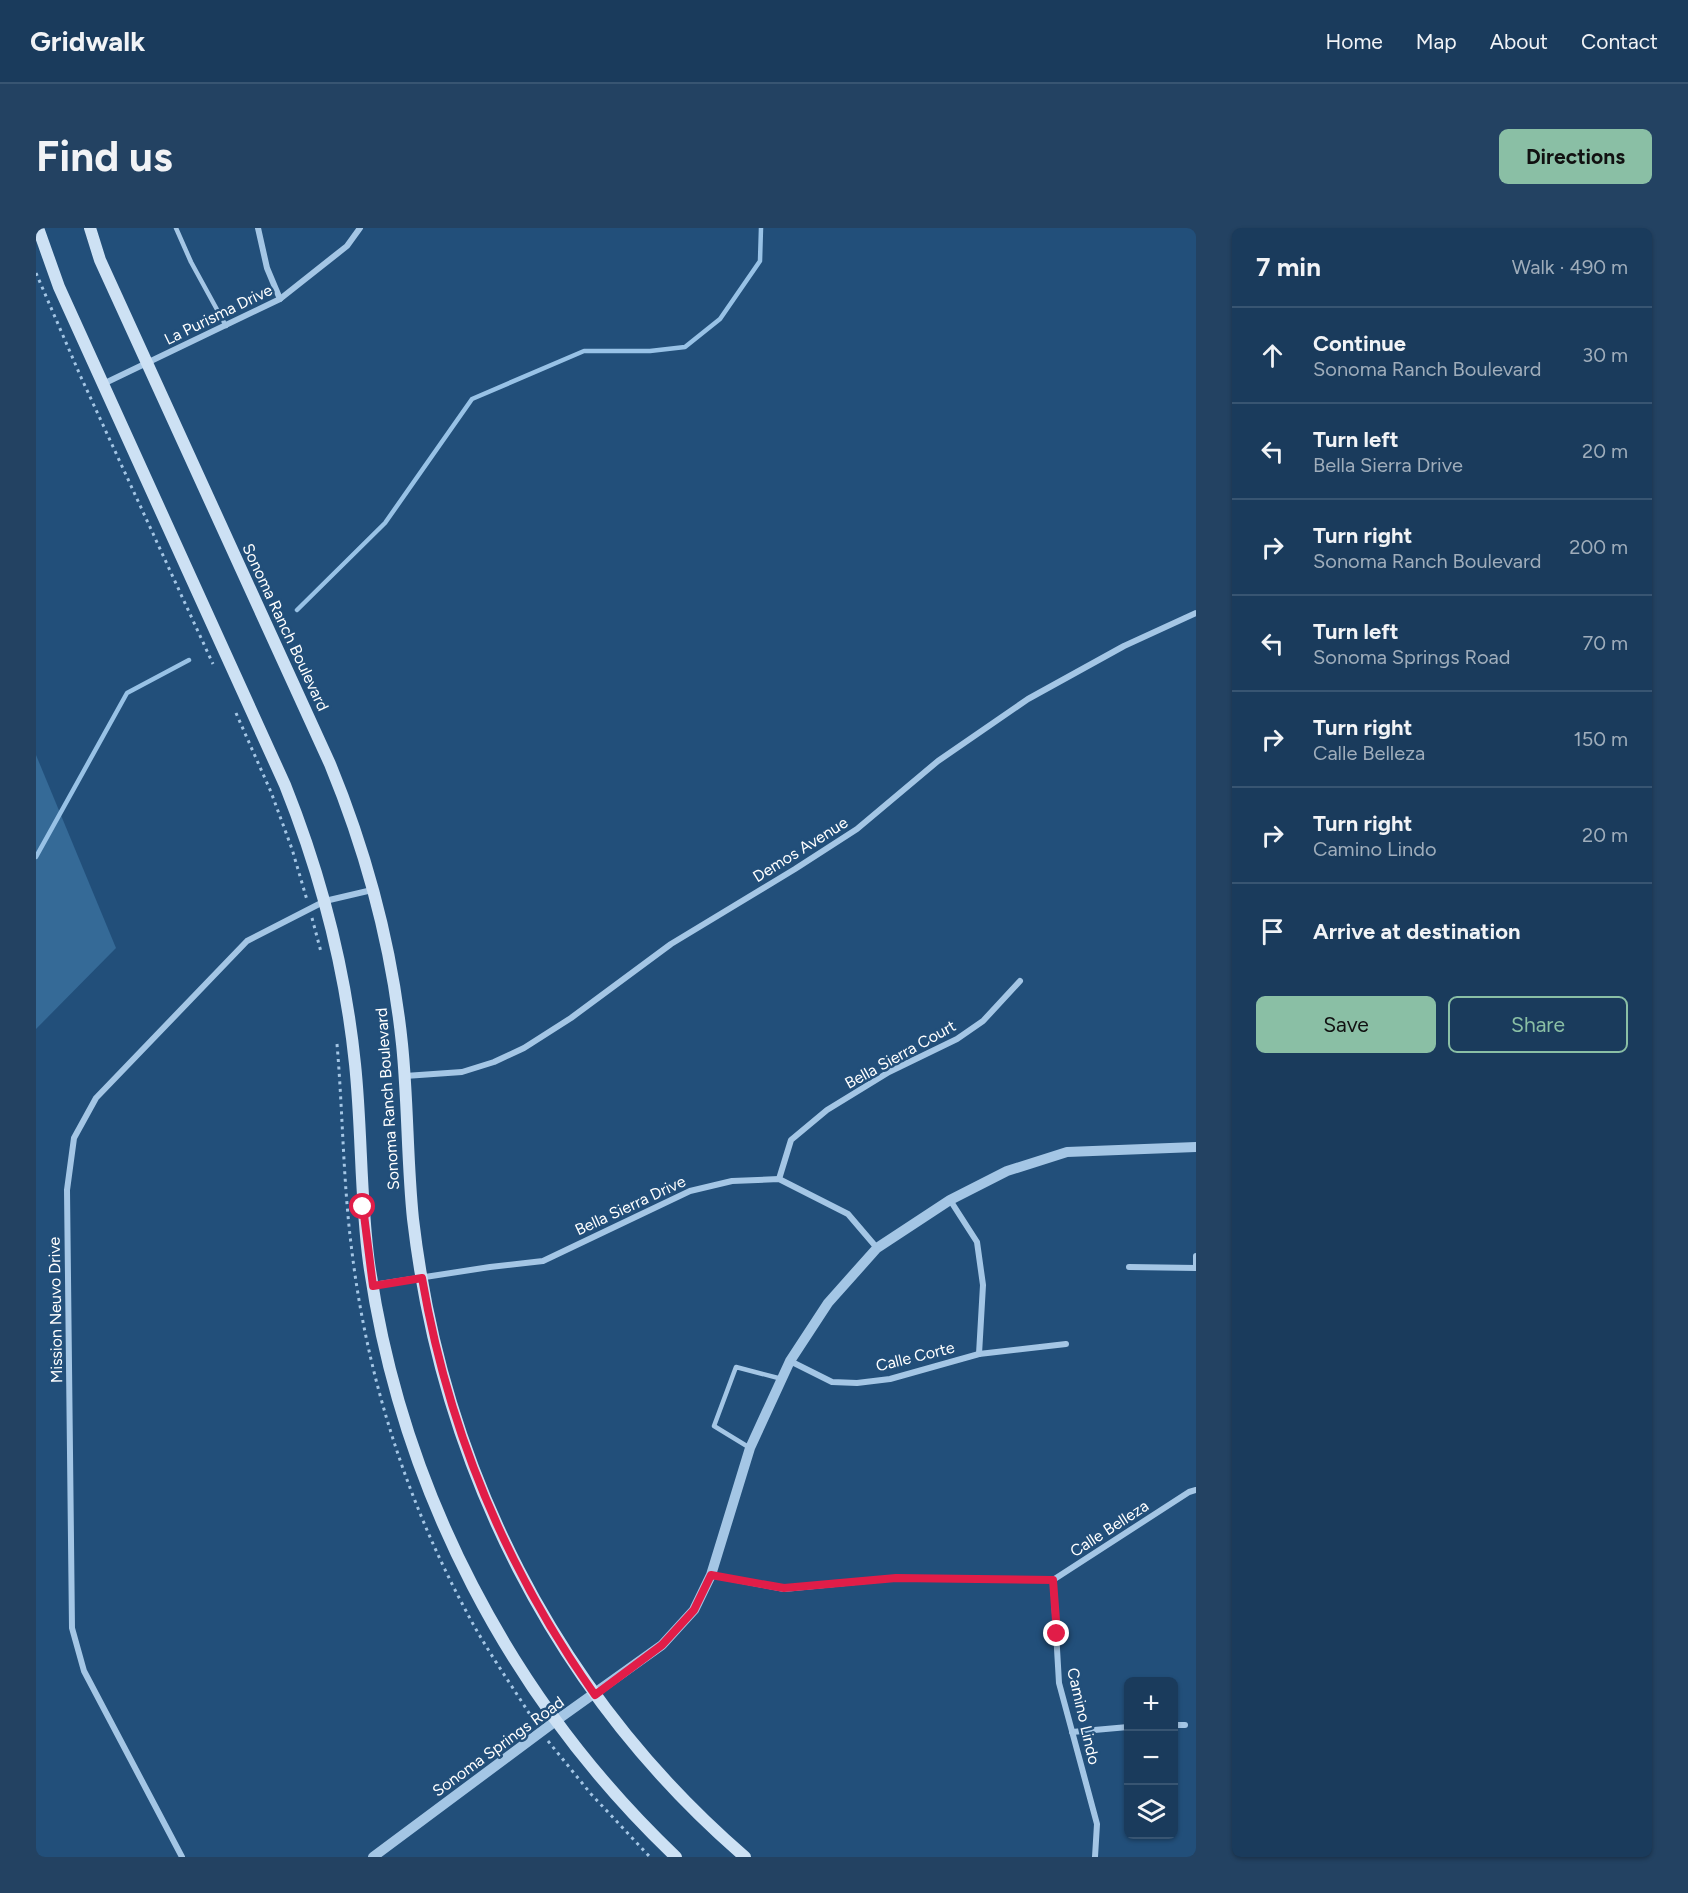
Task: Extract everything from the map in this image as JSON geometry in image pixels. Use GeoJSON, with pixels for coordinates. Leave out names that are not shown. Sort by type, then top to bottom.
{"type":"FeatureCollection","features":[{"type":"Feature","properties":{"kind":"main road","name":"Sonoma Ranch Boulevard"},"geometry":{"type":"LineString","coordinates":[[38,228],[59,287],[285,785],[306,839],[325,901],[344,979],[357,1092],[363,1207],[381,1329],[399,1403],[416,1458],[437,1512],[488,1615],[530,1683],[603,1780],[676,1857]]}},
{"type":"Feature","properties":{"kind":"main road","name":"Sonoma Ranch Boulevard"},"geometry":{"type":"LineString","coordinates":[[90,228],[100,260],[326,756],[350,818],[373,890],[394,984],[405,1076],[411,1197],[422,1278],[446,1388],[478,1482],[526,1586],[595,1695],[658,1773],[745,1857]]}},
{"type":"Feature","properties":{"kind":"street"},"geometry":{"type":"LineString","coordinates":[[258,228],[267,268],[280,299]]}},
{"type":"Feature","properties":{"kind":"street","name":"La Purisma Drive"},"geometry":{"type":"LineString","coordinates":[[102,384],[280,299],[347,246],[360,228]]}},
{"type":"Feature","properties":{"kind":"street","name":"Demos Avenue"},"geometry":{"type":"LineString","coordinates":[[405,1076],[462,1072],[494,1062],[524,1048],[571,1018],[671,944],[857,829],[938,761],[1028,699],[1124,646],[1196,613]]}},
{"type":"Feature","properties":{"kind":"street","name":"Mission Neuvo Drive"},"geometry":{"type":"LineString","coordinates":[[182,1857],[84,1671],[72,1628],[67,1191],[74,1138],[96,1098],[247,941],[325,901],[373,890]]}},
{"type":"Feature","properties":{"kind":"street","name":"Bella Sierra Court"},"geometry":{"type":"LineString","coordinates":[[779,1179],[791,1140],[827,1110],[888,1072],[957,1039],[983,1021],[1020,981]]}},
{"type":"Feature","properties":{"kind":"street","name":"Sonoma Springs Road"},"geometry":{"type":"LineString","coordinates":[[373,1857],[662,1645],[694,1610],[711,1575],[750,1448],[790,1361],[828,1303],[877,1248],[950,1200],[1006,1171],[1067,1152],[1196,1147]]}},
{"type":"Feature","properties":{"kind":"street","name":"Bella Sierra Drive"},"geometry":{"type":"LineString","coordinates":[[373,1286],[543,1260],[690,1191],[732,1181],[779,1179],[848,1214],[877,1248]]}},
{"type":"Feature","properties":{"kind":"street","name":"Calle Corte"},"geometry":{"type":"LineString","coordinates":[[950,1200],[978,1242],[982,1285],[979,1354]]}},
{"type":"Feature","properties":{"kind":"street"},"geometry":{"type":"LineString","coordinates":[[1129,1267],[1196,1268],[1196,1256]]}},
{"type":"Feature","properties":{"kind":"street","name":"Calle Corte"},"geometry":{"type":"LineString","coordinates":[[790,1361],[832,1382],[858,1383],[890,1379],[979,1354],[1066,1344]]}},
{"type":"Feature","properties":{"kind":"street","name":"Calle Belleza"},"geometry":{"type":"LineString","coordinates":[[1053,1580],[1189,1492],[1196,1490]]}},
{"type":"Feature","properties":{"kind":"street"},"geometry":{"type":"LineString","coordinates":[[711,1575],[784,1588],[896,1578],[1053,1580]]}},
{"type":"Feature","properties":{"kind":"street","name":"Camino Lindo"},"geometry":{"type":"LineString","coordinates":[[1053,1580],[1059,1683],[1097,1824],[1095,1857]]}},
{"type":"Feature","properties":{"kind":"street"},"geometry":{"type":"LineString","coordinates":[[1178,1725],[1185,1725]]}},
{"type":"Feature","properties":{"kind":"street"},"geometry":{"type":"LineString","coordinates":[[1072,1732],[1124,1727]]}},
{"type":"Feature","properties":{"kind":"lane"},"geometry":{"type":"LineString","coordinates":[[176,228],[191,262],[226,326]]}},
{"type":"Feature","properties":{"kind":"lane"},"geometry":{"type":"LineString","coordinates":[[750,1448],[714,1426],[736,1367],[782,1379]]}},
{"type":"Feature","properties":{"kind":"path"},"geometry":{"type":"LineString","coordinates":[[36,273],[80,375],[216,669]]}},
{"type":"Feature","properties":{"kind":"path"},"geometry":{"type":"LineString","coordinates":[[234,709],[272,792],[292,849],[322,954]]}},
{"type":"Feature","properties":{"kind":"path"},"geometry":{"type":"LineString","coordinates":[[337,1034],[345,1184],[352,1253],[364,1328],[379,1393],[400,1462],[439,1557],[465,1610],[541,1732],[591,1794],[650,1857]]}},
{"type":"Feature","properties":{"kind":"shaded area"},"geometry":{"type":"Polygon","coordinates":[[[36,755],[116,948],[36,1029],[36,755]]]}},
{"type":"Feature","properties":{"kind":"waterway"},"geometry":{"type":"LineString","coordinates":[[297,610],[385,523],[472,399],[584,351],[650,351],[685,347],[720,319],[760,261],[761,228]]}},
{"type":"Feature","properties":{"kind":"waterway"},"geometry":{"type":"LineString","coordinates":[[36,857],[127,693],[189,660]]}},
{"type":"Feature","properties":{"kind":"route"},"geometry":{"type":"LineString","coordinates":[[363,1207],[373,1286],[422,1278],[438,1360],[454,1416],[474,1472],[522,1577],[550,1627],[595,1695],[662,1645],[694,1610],[711,1575],[784,1588],[896,1578],[1053,1580],[1057,1634]]}}]}
